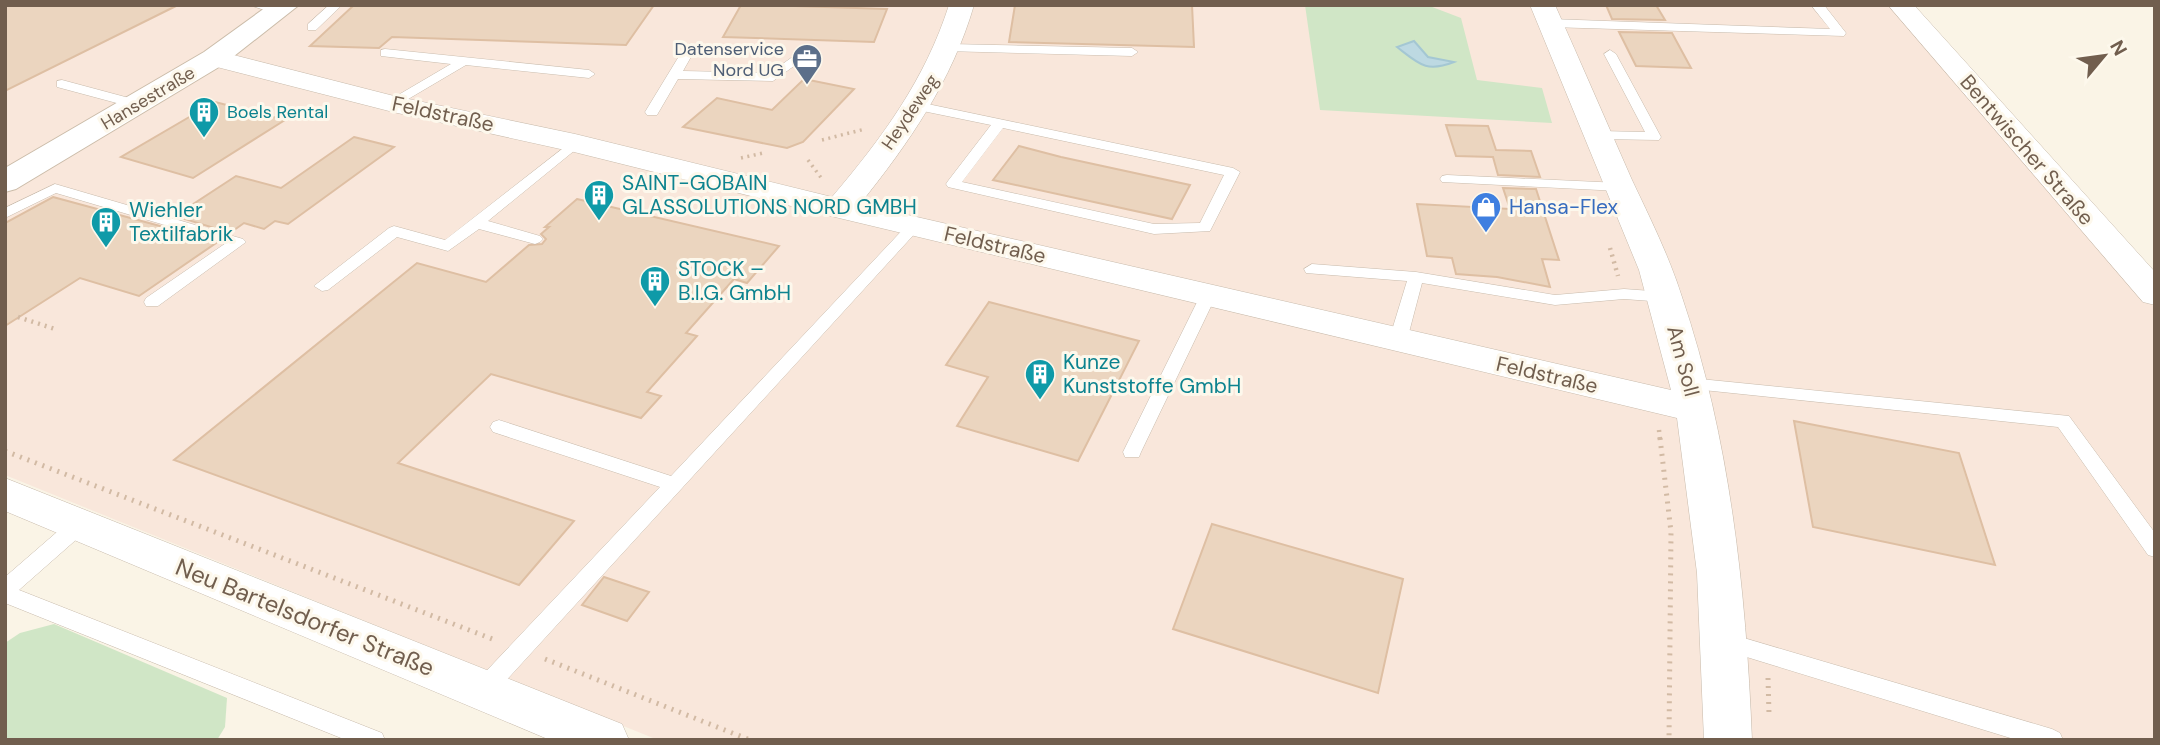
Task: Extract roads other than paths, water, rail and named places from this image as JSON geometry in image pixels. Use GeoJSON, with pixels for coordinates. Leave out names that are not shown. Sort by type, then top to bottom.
{"type":"FeatureCollection","features":[{"type":"Feature","properties":{"kind":"street","name":"Heydeweg"},"geometry":{"type":"LineString","coordinates":[[831,195],[918,106],[948,48],[962,5]]}},
{"type":"Feature","properties":{"kind":"street","name":"Bentwischer Straße"},"geometry":{"type":"LineString","coordinates":[[1900,5],[2155,294]]}},
{"type":"Feature","properties":{"kind":"street","name":"Hansestraße"},"geometry":{"type":"LineString","coordinates":[[13,193],[139,105],[214,58],[274,7]]}},
{"type":"Feature","properties":{"kind":"street","name":"Am Soll"},"geometry":{"type":"LineString","coordinates":[[1546,14],[1665,297],[1693,396],[1727,642],[1728,740]]}},
{"type":"Feature","properties":{"kind":"street","name":"Feldstraße"},"geometry":{"type":"LineString","coordinates":[[214,58],[393,104],[831,195],[914,226],[1398,340],[1693,396]]}},
{"type":"Feature","properties":{"kind":"street","name":"Neu Bartelsdorfer Straße"},"geometry":{"type":"LineString","coordinates":[[5,494],[604,740]]}},
{"type":"Feature","properties":{"kind":"lane"},"geometry":{"type":"LineString","coordinates":[[312,27],[336,5]]}},
{"type":"Feature","properties":{"kind":"lane"},"geometry":{"type":"LineString","coordinates":[[1546,14],[1840,33],[1817,5]]}},
{"type":"Feature","properties":{"kind":"lane"},"geometry":{"type":"LineString","coordinates":[[652,112],[691,48]]}},
{"type":"Feature","properties":{"kind":"lane"},"geometry":{"type":"LineString","coordinates":[[948,48],[1132,52]]}},
{"type":"Feature","properties":{"kind":"lane"},"geometry":{"type":"LineString","coordinates":[[674,75],[773,77],[809,51]]}},
{"type":"Feature","properties":{"kind":"lane"},"geometry":{"type":"LineString","coordinates":[[385,53],[461,63],[589,74]]}},
{"type":"Feature","properties":{"kind":"lane"},"geometry":{"type":"LineString","coordinates":[[1598,135],[1654,137],[1610,54]]}},
{"type":"Feature","properties":{"kind":"lane"},"geometry":{"type":"LineString","coordinates":[[393,104],[461,63]]}},
{"type":"Feature","properties":{"kind":"lane"},"geometry":{"type":"LineString","coordinates":[[62,84],[139,105]]}},
{"type":"Feature","properties":{"kind":"lane"},"geometry":{"type":"LineString","coordinates":[[918,106],[1000,123],[1233,172],[1205,228],[1154,229],[953,184],[1000,123]]}},
{"type":"Feature","properties":{"kind":"lane"},"geometry":{"type":"LineString","coordinates":[[322,286],[394,231],[448,246],[575,143]]}},
{"type":"Feature","properties":{"kind":"lane"},"geometry":{"type":"LineString","coordinates":[[1447,179],[1620,187]]}},
{"type":"Feature","properties":{"kind":"lane"},"geometry":{"type":"LineString","coordinates":[[5,198],[13,193],[55,188],[238,242],[152,302]]}},
{"type":"Feature","properties":{"kind":"lane"},"geometry":{"type":"LineString","coordinates":[[5,214],[13,193]]}},
{"type":"Feature","properties":{"kind":"lane"},"geometry":{"type":"LineString","coordinates":[[476,223],[536,239]]}},
{"type":"Feature","properties":{"kind":"lane"},"geometry":{"type":"LineString","coordinates":[[483,690],[914,226]]}},
{"type":"Feature","properties":{"kind":"lane"},"geometry":{"type":"LineString","coordinates":[[1312,269],[1416,277],[1555,300],[1624,294],[1665,297]]}},
{"type":"Feature","properties":{"kind":"lane"},"geometry":{"type":"LineString","coordinates":[[1398,340],[1416,277]]}},
{"type":"Feature","properties":{"kind":"lane"},"geometry":{"type":"LineString","coordinates":[[1132,452],[1208,296]]}},
{"type":"Feature","properties":{"kind":"lane"},"geometry":{"type":"LineString","coordinates":[[1693,396],[2063,421],[2155,549]]}},
{"type":"Feature","properties":{"kind":"lane"},"geometry":{"type":"LineString","coordinates":[[499,427],[674,484]]}},
{"type":"Feature","properties":{"kind":"lane"},"geometry":{"type":"LineString","coordinates":[[79,525],[5,592],[374,740]]}},
{"type":"Feature","properties":{"kind":"lane"},"geometry":{"type":"LineString","coordinates":[[1727,642],[2052,740]]}},
{"type":"Feature","properties":{"kind":"water"},"geometry":{"type":"Polygon","coordinates":[[[1414,41],[1428,57],[1454,62],[1429,67],[1397,47],[1414,41]]]}},
{"type":"Feature","properties":{"kind":"place","name":"Datenservice Nord UG"},"geometry":{"type":"Point","coordinates":[807,86]}},
{"type":"Feature","properties":{"kind":"place","name":"Boels Rental"},"geometry":{"type":"Point","coordinates":[204,139]}},
{"type":"Feature","properties":{"kind":"place","name":"SAINT-GOBAIN GLASSOLUTIONS NORD GMBH"},"geometry":{"type":"Point","coordinates":[599,222]}},
{"type":"Feature","properties":{"kind":"place","name":"Hansa-Flex"},"geometry":{"type":"Point","coordinates":[1486,234]}},
{"type":"Feature","properties":{"kind":"place","name":"Wiehler Textilfabrik"},"geometry":{"type":"Point","coordinates":[106,249]}},
{"type":"Feature","properties":{"kind":"place","name":"STOCK – B.I.G. GmbH"},"geometry":{"type":"Point","coordinates":[655,308]}},
{"type":"Feature","properties":{"kind":"place","name":"Kunze Kunststoffe GmbH"},"geometry":{"type":"Point","coordinates":[1040,401]}}]}
